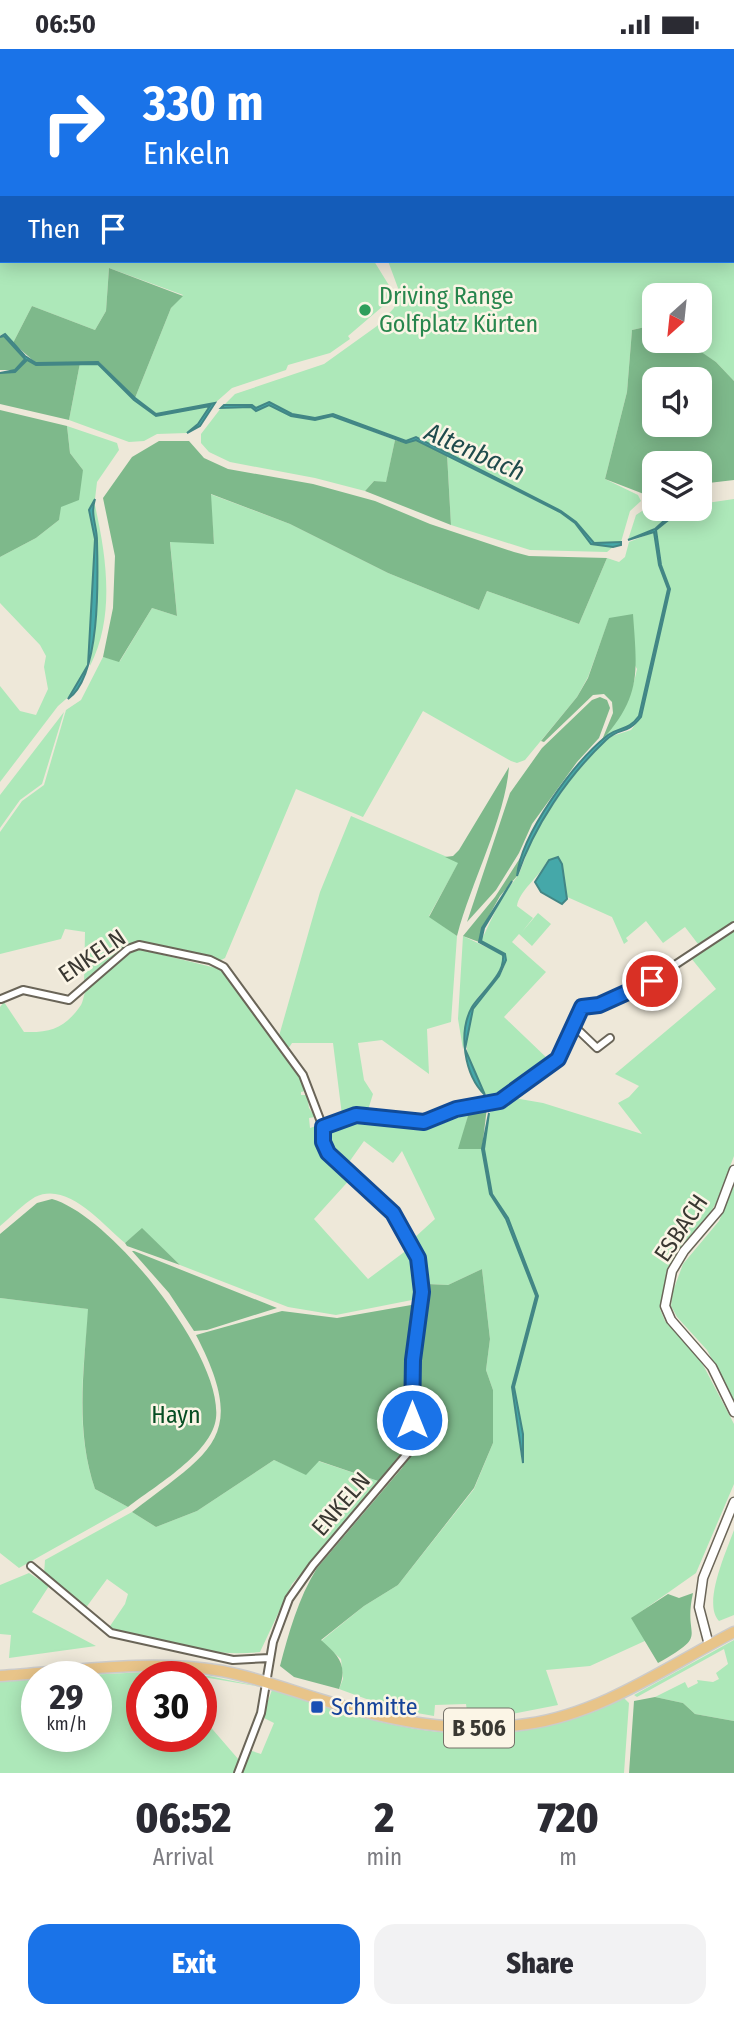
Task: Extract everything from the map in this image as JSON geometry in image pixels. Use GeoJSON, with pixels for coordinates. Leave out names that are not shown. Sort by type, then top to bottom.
{"type":"FeatureCollection","features":[{"type":"Feature","properties":{"kind":"main road","name":"B 506"},"geometry":{"type":"LineString","coordinates":[[0,1675],[169,1667],[222,1672],[268,1683],[371,1715],[419,1725],[455,1728],[528,1724],[564,1716],[600,1702],[734,1632]]}},
{"type":"Feature","properties":{"kind":"street"},"geometry":{"type":"LineString","coordinates":[[323,1127],[356,1115],[424,1122],[456,1109],[500,1101],[558,1059],[572,1024],[583,1006],[599,1005],[640,988],[734,926]]}},
{"type":"Feature","properties":{"kind":"street","name":"ENKELN"},"geometry":{"type":"LineString","coordinates":[[1,999],[23,990],[69,1000],[128,949],[139,945],[210,960],[230,974],[303,1075],[323,1127],[323,1142],[328,1153],[393,1213],[418,1258],[423,1282],[413,1360],[413,1434],[407,1454],[293,1591],[278,1624],[270,1658],[268,1683],[238,1773]]}},
{"type":"Feature","properties":{"kind":"street"},"geometry":{"type":"LineString","coordinates":[[572,1024],[597,1048],[610,1038]]}},
{"type":"Feature","properties":{"kind":"street","name":"ESBACH"},"geometry":{"type":"LineString","coordinates":[[734,1170],[719,1210],[684,1251],[672,1271],[665,1306],[671,1320],[712,1367],[734,1412]]}},
{"type":"Feature","properties":{"kind":"street"},"geometry":{"type":"LineString","coordinates":[[709,1645],[699,1607],[702,1585],[734,1502]]}},
{"type":"Feature","properties":{"kind":"street"},"geometry":{"type":"LineString","coordinates":[[30,1566],[111,1633],[233,1660],[270,1658]]}},
{"type":"Feature","properties":{"kind":"green space"},"geometry":{"type":"Polygon","coordinates":[[[0,263],[375,263],[390,287],[388,306],[382,307],[348,336],[350,339],[330,353],[288,365],[286,370],[232,388],[215,403],[157,414],[135,398],[171,308],[183,295],[109,268],[106,311],[95,330],[32,306],[13,343],[5,334],[0,335],[0,263]]]}},
{"type":"Feature","properties":{"kind":"green space"},"geometry":{"type":"Polygon","coordinates":[[[389,263],[734,263],[734,381],[716,362],[702,353],[712,353],[712,283],[642,283],[642,328],[632,330],[627,392],[605,479],[638,495],[641,501],[630,511],[621,542],[594,543],[576,522],[561,511],[416,437],[406,441],[333,414],[315,418],[292,414],[269,403],[256,408],[252,405],[224,405],[235,394],[324,364],[377,326],[394,308],[398,288],[389,263]]]}},
{"type":"Feature","properties":{"kind":"green space"},"geometry":{"type":"Polygon","coordinates":[[[109,268],[183,296],[171,308],[135,398],[99,362],[36,363],[13,343],[32,306],[95,330],[106,311],[109,268]]]}},
{"type":"Feature","properties":{"kind":"green space"},"geometry":{"type":"Polygon","coordinates":[[[642,328],[642,353],[703,353],[716,362],[734,381],[734,480],[712,483],[712,451],[642,451],[642,493],[605,479],[627,392],[632,330],[642,328]]]}},
{"type":"Feature","properties":{"kind":"green space"},"geometry":{"type":"Polygon","coordinates":[[[4,336],[25,359],[15,370],[0,370],[0,337],[4,336]]]}},
{"type":"Feature","properties":{"kind":"green space"},"geometry":{"type":"Polygon","coordinates":[[[27,360],[36,365],[80,363],[69,420],[0,404],[0,373],[15,371],[27,360]]]}},
{"type":"Feature","properties":{"kind":"green space"},"geometry":{"type":"Polygon","coordinates":[[[80,363],[98,364],[134,400],[156,416],[211,406],[198,424],[187,433],[157,434],[144,441],[129,442],[69,420],[80,363]]]}},
{"type":"Feature","properties":{"kind":"green space"},"geometry":{"type":"Polygon","coordinates":[[[269,405],[291,416],[315,420],[332,416],[395,440],[386,483],[374,481],[365,491],[315,478],[230,462],[209,452],[201,443],[201,434],[221,408],[251,407],[256,411],[269,405]]]}},
{"type":"Feature","properties":{"kind":"green space"},"geometry":{"type":"Polygon","coordinates":[[[0,410],[67,426],[70,453],[83,470],[79,500],[61,507],[59,520],[36,538],[0,557],[0,410]]]}},
{"type":"Feature","properties":{"kind":"green space"},"geometry":{"type":"Polygon","coordinates":[[[67,426],[117,443],[119,450],[97,482],[95,499],[89,510],[95,539],[88,665],[73,693],[58,706],[0,782],[0,686],[20,711],[36,715],[48,689],[44,667],[46,656],[40,645],[0,603],[0,557],[36,538],[59,520],[60,507],[83,470],[70,453],[67,426]]]}},
{"type":"Feature","properties":{"kind":"green space"},"geometry":{"type":"Polygon","coordinates":[[[416,439],[447,454],[451,525],[365,491],[374,481],[386,482],[395,440],[406,443],[416,439]]]}},
{"type":"Feature","properties":{"kind":"green space"},"geometry":{"type":"Polygon","coordinates":[[[159,441],[189,441],[204,458],[228,469],[313,484],[375,501],[430,524],[529,556],[607,558],[579,624],[487,591],[479,610],[388,573],[290,524],[211,494],[214,544],[170,542],[177,616],[152,608],[119,662],[103,657],[113,608],[115,556],[103,498],[132,457],[159,441]]]}},
{"type":"Feature","properties":{"kind":"green space"},"geometry":{"type":"Polygon","coordinates":[[[447,454],[560,512],[575,523],[591,544],[613,547],[607,552],[530,550],[451,525],[447,454]]]}},
{"type":"Feature","properties":{"kind":"green space"},"geometry":{"type":"Polygon","coordinates":[[[210,494],[290,524],[388,573],[479,610],[487,591],[579,624],[607,558],[619,562],[625,557],[629,542],[654,532],[659,565],[668,589],[639,716],[631,727],[608,736],[580,764],[623,710],[637,669],[609,619],[588,677],[577,697],[525,760],[517,763],[511,761],[423,711],[363,817],[296,789],[225,958],[219,961],[138,942],[126,946],[84,985],[85,932],[65,929],[61,939],[0,954],[0,832],[22,801],[44,785],[66,710],[81,700],[103,657],[120,661],[152,608],[177,616],[170,541],[214,543],[210,494]]]}},
{"type":"Feature","properties":{"kind":"green space"},"geometry":{"type":"Polygon","coordinates":[[[734,499],[734,921],[698,944],[685,927],[663,943],[646,921],[626,938],[628,941],[624,944],[612,917],[565,896],[562,864],[546,863],[521,895],[517,906],[533,918],[522,932],[538,913],[551,924],[532,946],[519,934],[512,942],[546,972],[504,1017],[549,1060],[502,1096],[492,1099],[481,1087],[471,1066],[467,1033],[473,1009],[499,976],[505,962],[505,954],[481,941],[502,897],[519,874],[537,827],[581,765],[609,737],[631,730],[641,717],[670,589],[661,565],[656,530],[667,521],[712,521],[712,502],[734,499]]]}},
{"type":"Feature","properties":{"kind":"green space"},"geometry":{"type":"Polygon","coordinates":[[[94,501],[105,563],[106,605],[98,646],[90,666],[97,539],[91,510],[94,501]]]}},
{"type":"Feature","properties":{"kind":"green space"},"geometry":{"type":"Polygon","coordinates":[[[642,511],[642,521],[663,521],[654,529],[628,540],[636,515],[642,511]]]}},
{"type":"Feature","properties":{"kind":"green space"},"geometry":{"type":"Polygon","coordinates":[[[633,614],[634,682],[624,710],[615,724],[602,740],[613,713],[612,702],[604,694],[593,695],[544,742],[541,741],[577,697],[588,678],[609,618],[633,614]]]}},
{"type":"Feature","properties":{"kind":"green space"},"geometry":{"type":"Polygon","coordinates":[[[600,697],[607,700],[610,708],[599,738],[577,762],[532,824],[519,853],[496,890],[467,922],[510,793],[542,748],[592,700],[600,697]]]}},
{"type":"Feature","properties":{"kind":"green space"},"geometry":{"type":"Polygon","coordinates":[[[64,712],[42,784],[20,800],[0,828],[0,795],[64,712]]]}},
{"type":"Feature","properties":{"kind":"green space"},"geometry":{"type":"Polygon","coordinates":[[[509,767],[501,808],[457,936],[429,917],[458,863],[445,857],[453,856],[459,850],[509,767]]]}},
{"type":"Feature","properties":{"kind":"green space"},"geometry":{"type":"Polygon","coordinates":[[[351,816],[459,862],[429,916],[457,936],[451,1022],[427,1029],[429,1074],[382,1040],[358,1043],[364,1080],[373,1094],[368,1110],[342,1115],[333,1043],[292,1043],[288,1049],[279,1036],[320,892],[351,816]]]}},
{"type":"Feature","properties":{"kind":"green space"},"geometry":{"type":"Polygon","coordinates":[[[522,855],[517,876],[500,896],[482,928],[479,942],[463,936],[495,897],[522,855]]]}},
{"type":"Feature","properties":{"kind":"green space"},"geometry":{"type":"Polygon","coordinates":[[[734,931],[734,1156],[716,1203],[706,1220],[680,1248],[667,1270],[660,1309],[665,1321],[701,1361],[734,1424],[734,1484],[696,1573],[632,1618],[647,1640],[590,1666],[546,1670],[558,1705],[507,1715],[468,1718],[466,1704],[435,1705],[434,1716],[394,1709],[339,1689],[343,1679],[341,1659],[321,1641],[364,1606],[398,1585],[474,1489],[493,1443],[493,1390],[486,1370],[490,1339],[482,1269],[448,1285],[427,1284],[413,1239],[435,1219],[402,1151],[393,1163],[364,1141],[347,1165],[328,1146],[327,1129],[353,1118],[424,1125],[470,1109],[459,1149],[482,1149],[490,1194],[506,1219],[536,1296],[512,1387],[522,1462],[523,1434],[514,1387],[538,1296],[508,1218],[492,1194],[484,1149],[489,1113],[514,1098],[543,1103],[642,1134],[618,1103],[629,1097],[639,1086],[615,1074],[716,989],[691,958],[734,931]]]}},
{"type":"Feature","properties":{"kind":"green space"},"geometry":{"type":"Polygon","coordinates":[[[463,936],[503,955],[500,971],[470,1011],[463,1049],[458,1019],[463,936]]]}},
{"type":"Feature","properties":{"kind":"green space"},"geometry":{"type":"Polygon","coordinates":[[[139,949],[220,969],[300,1076],[306,1091],[301,1092],[301,1095],[307,1095],[309,1108],[315,1117],[309,1118],[310,1128],[319,1125],[324,1150],[332,1160],[353,1176],[314,1219],[368,1279],[411,1247],[418,1273],[417,1299],[336,1315],[288,1307],[180,1265],[142,1229],[125,1243],[84,1207],[60,1195],[35,1197],[0,1226],[0,1007],[4,1002],[24,1032],[57,1028],[75,1013],[97,978],[139,949]]]}},
{"type":"Feature","properties":{"kind":"green space"},"geometry":{"type":"Polygon","coordinates":[[[487,1107],[482,1149],[458,1149],[470,1109],[487,1107]]]}},
{"type":"Feature","properties":{"kind":"green space"},"geometry":{"type":"Polygon","coordinates":[[[734,1186],[734,1401],[707,1350],[677,1317],[671,1306],[673,1291],[683,1264],[719,1221],[734,1186]]]}},
{"type":"Feature","properties":{"kind":"green space","name":"Hayn"},"geometry":{"type":"Polygon","coordinates":[[[52,1199],[76,1210],[103,1231],[158,1291],[182,1325],[201,1359],[213,1391],[216,1418],[204,1444],[181,1468],[128,1507],[95,1489],[89,1467],[82,1400],[88,1309],[0,1298],[0,1234],[37,1203],[52,1199]]]}},
{"type":"Feature","properties":{"kind":"green space"},"geometry":{"type":"Polygon","coordinates":[[[142,1228],[180,1265],[127,1246],[125,1243],[142,1228]]]}},
{"type":"Feature","properties":{"kind":"green space"},"geometry":{"type":"Polygon","coordinates":[[[132,1251],[277,1308],[207,1330],[194,1331],[169,1293],[132,1251]]]}},
{"type":"Feature","properties":{"kind":"green space"},"geometry":{"type":"Polygon","coordinates":[[[482,1269],[490,1339],[486,1370],[493,1390],[493,1443],[474,1488],[398,1585],[364,1606],[321,1640],[340,1661],[343,1673],[339,1689],[294,1677],[280,1666],[295,1616],[310,1580],[317,1568],[402,1468],[409,1455],[416,1429],[417,1361],[427,1284],[448,1285],[482,1269]]]}},
{"type":"Feature","properties":{"kind":"green space"},"geometry":{"type":"Polygon","coordinates":[[[0,1298],[89,1309],[82,1400],[89,1467],[95,1489],[128,1507],[19,1568],[0,1553],[0,1298]]]}},
{"type":"Feature","properties":{"kind":"green space"},"geometry":{"type":"Polygon","coordinates":[[[417,1304],[408,1361],[409,1433],[402,1454],[381,1482],[319,1461],[306,1475],[274,1460],[197,1511],[156,1527],[132,1512],[201,1457],[214,1440],[220,1421],[220,1398],[212,1370],[196,1335],[282,1311],[337,1318],[417,1304]]]}},
{"type":"Feature","properties":{"kind":"green space"},"geometry":{"type":"Polygon","coordinates":[[[274,1460],[306,1474],[318,1461],[381,1482],[292,1584],[260,1652],[202,1651],[108,1629],[125,1604],[128,1594],[107,1579],[85,1609],[44,1574],[45,1560],[132,1512],[156,1527],[197,1511],[274,1460]]]}},
{"type":"Feature","properties":{"kind":"green space"},"geometry":{"type":"Polygon","coordinates":[[[734,1530],[734,1615],[719,1621],[714,1613],[714,1590],[734,1530]]]}},
{"type":"Feature","properties":{"kind":"green space"},"geometry":{"type":"Polygon","coordinates":[[[29,1573],[49,1586],[32,1612],[96,1646],[9,1658],[11,1635],[0,1634],[0,1585],[29,1573]]]}},
{"type":"Feature","properties":{"kind":"green space"},"geometry":{"type":"Polygon","coordinates":[[[693,1593],[690,1640],[658,1663],[631,1618],[668,1594],[679,1598],[693,1593]]]}},
{"type":"Feature","properties":{"kind":"green space"},"geometry":{"type":"Polygon","coordinates":[[[734,1640],[734,1721],[695,1714],[683,1703],[655,1697],[685,1682],[688,1688],[698,1683],[697,1680],[713,1682],[719,1679],[716,1673],[728,1664],[724,1649],[637,1697],[634,1695],[734,1640]]]}},
{"type":"Feature","properties":{"kind":"green space"},"geometry":{"type":"Polygon","coordinates":[[[126,1673],[126,1752],[217,1752],[217,1735],[239,1760],[236,1773],[0,1773],[0,1681],[21,1680],[21,1752],[112,1752],[112,1674],[126,1673]]]}},
{"type":"Feature","properties":{"kind":"green space"},"geometry":{"type":"Polygon","coordinates":[[[217,1678],[262,1687],[217,1679],[217,1678]]]}},
{"type":"Feature","properties":{"kind":"green space"},"geometry":{"type":"Polygon","coordinates":[[[272,1690],[364,1718],[447,1733],[489,1733],[531,1728],[576,1717],[624,1698],[629,1703],[624,1773],[242,1773],[249,1750],[261,1754],[274,1723],[262,1717],[272,1690]]]}},
{"type":"Feature","properties":{"kind":"green space"},"geometry":{"type":"Polygon","coordinates":[[[655,1697],[683,1703],[695,1714],[734,1721],[734,1773],[629,1773],[634,1701],[655,1697]]]}},
{"type":"Feature","properties":{"kind":"water"},"geometry":{"type":"Polygon","coordinates":[[[5,334],[25,356],[36,363],[98,362],[135,398],[156,414],[215,403],[200,426],[187,433],[198,424],[210,406],[156,416],[134,400],[98,364],[36,365],[27,360],[15,372],[0,373],[15,370],[25,359],[4,336],[0,337],[5,334]]]}},
{"type":"Feature","properties":{"kind":"water"},"geometry":{"type":"Polygon","coordinates":[[[269,402],[292,414],[315,418],[333,414],[406,441],[416,437],[561,511],[576,522],[594,543],[621,542],[621,545],[613,547],[591,544],[575,523],[560,512],[416,440],[406,443],[332,416],[315,420],[291,416],[269,405],[256,411],[251,407],[221,408],[224,405],[252,405],[256,408],[269,402]]]}},
{"type":"Feature","properties":{"kind":"water"},"geometry":{"type":"Polygon","coordinates":[[[95,499],[93,510],[97,541],[97,602],[88,664],[95,539],[89,510],[95,499]]]}},
{"type":"Feature","properties":{"kind":"water"},"geometry":{"type":"Polygon","coordinates":[[[667,521],[656,530],[661,565],[670,589],[641,717],[631,727],[606,740],[565,786],[542,821],[517,876],[528,840],[565,780],[594,747],[639,716],[668,589],[659,565],[654,532],[628,540],[667,521]]]}},
{"type":"Feature","properties":{"kind":"water"},"geometry":{"type":"Polygon","coordinates":[[[88,665],[79,687],[68,699],[88,665]]]}},
{"type":"Feature","properties":{"kind":"water"},"geometry":{"type":"Polygon","coordinates":[[[558,857],[562,864],[567,899],[562,904],[541,892],[535,882],[549,860],[558,857]]]}},
{"type":"Feature","properties":{"kind":"water"},"geometry":{"type":"Polygon","coordinates":[[[512,881],[484,928],[481,941],[505,954],[506,960],[499,976],[473,1009],[465,1049],[465,1028],[472,1007],[497,976],[503,962],[503,955],[479,942],[482,928],[512,881]]]}},
{"type":"Feature","properties":{"kind":"water"},"geometry":{"type":"Polygon","coordinates":[[[465,1049],[485,1095],[472,1076],[465,1049]]]}},
{"type":"Feature","properties":{"kind":"water"},"geometry":{"type":"Polygon","coordinates":[[[489,1113],[484,1149],[492,1194],[508,1218],[538,1296],[514,1387],[523,1434],[523,1463],[512,1387],[536,1296],[506,1219],[490,1194],[482,1149],[489,1113]]]}},
{"type":"Feature","properties":{"kind":"place","name":"Driving Range Golfplatz Kürten"},"geometry":{"type":"Point","coordinates":[365,310]}},
{"type":"Feature","properties":{"kind":"place","name":"Schmitte"},"geometry":{"type":"Point","coordinates":[317,1707]}},
{"type":"Feature","properties":{"kind":"route"},"geometry":{"type":"LineString","coordinates":[[412,1420],[414,1342],[422,1292],[418,1258],[411,1241],[393,1213],[372,1190],[328,1153],[323,1142],[323,1127],[356,1115],[424,1122],[456,1109],[505,1099],[558,1059],[577,1012],[582,1007],[599,1005],[652,981]]}},
{"type":"Feature","properties":{"kind":"water label","name":"Altenbach"},"geometry":{"type":"Point","coordinates":[475,452]}}]}
